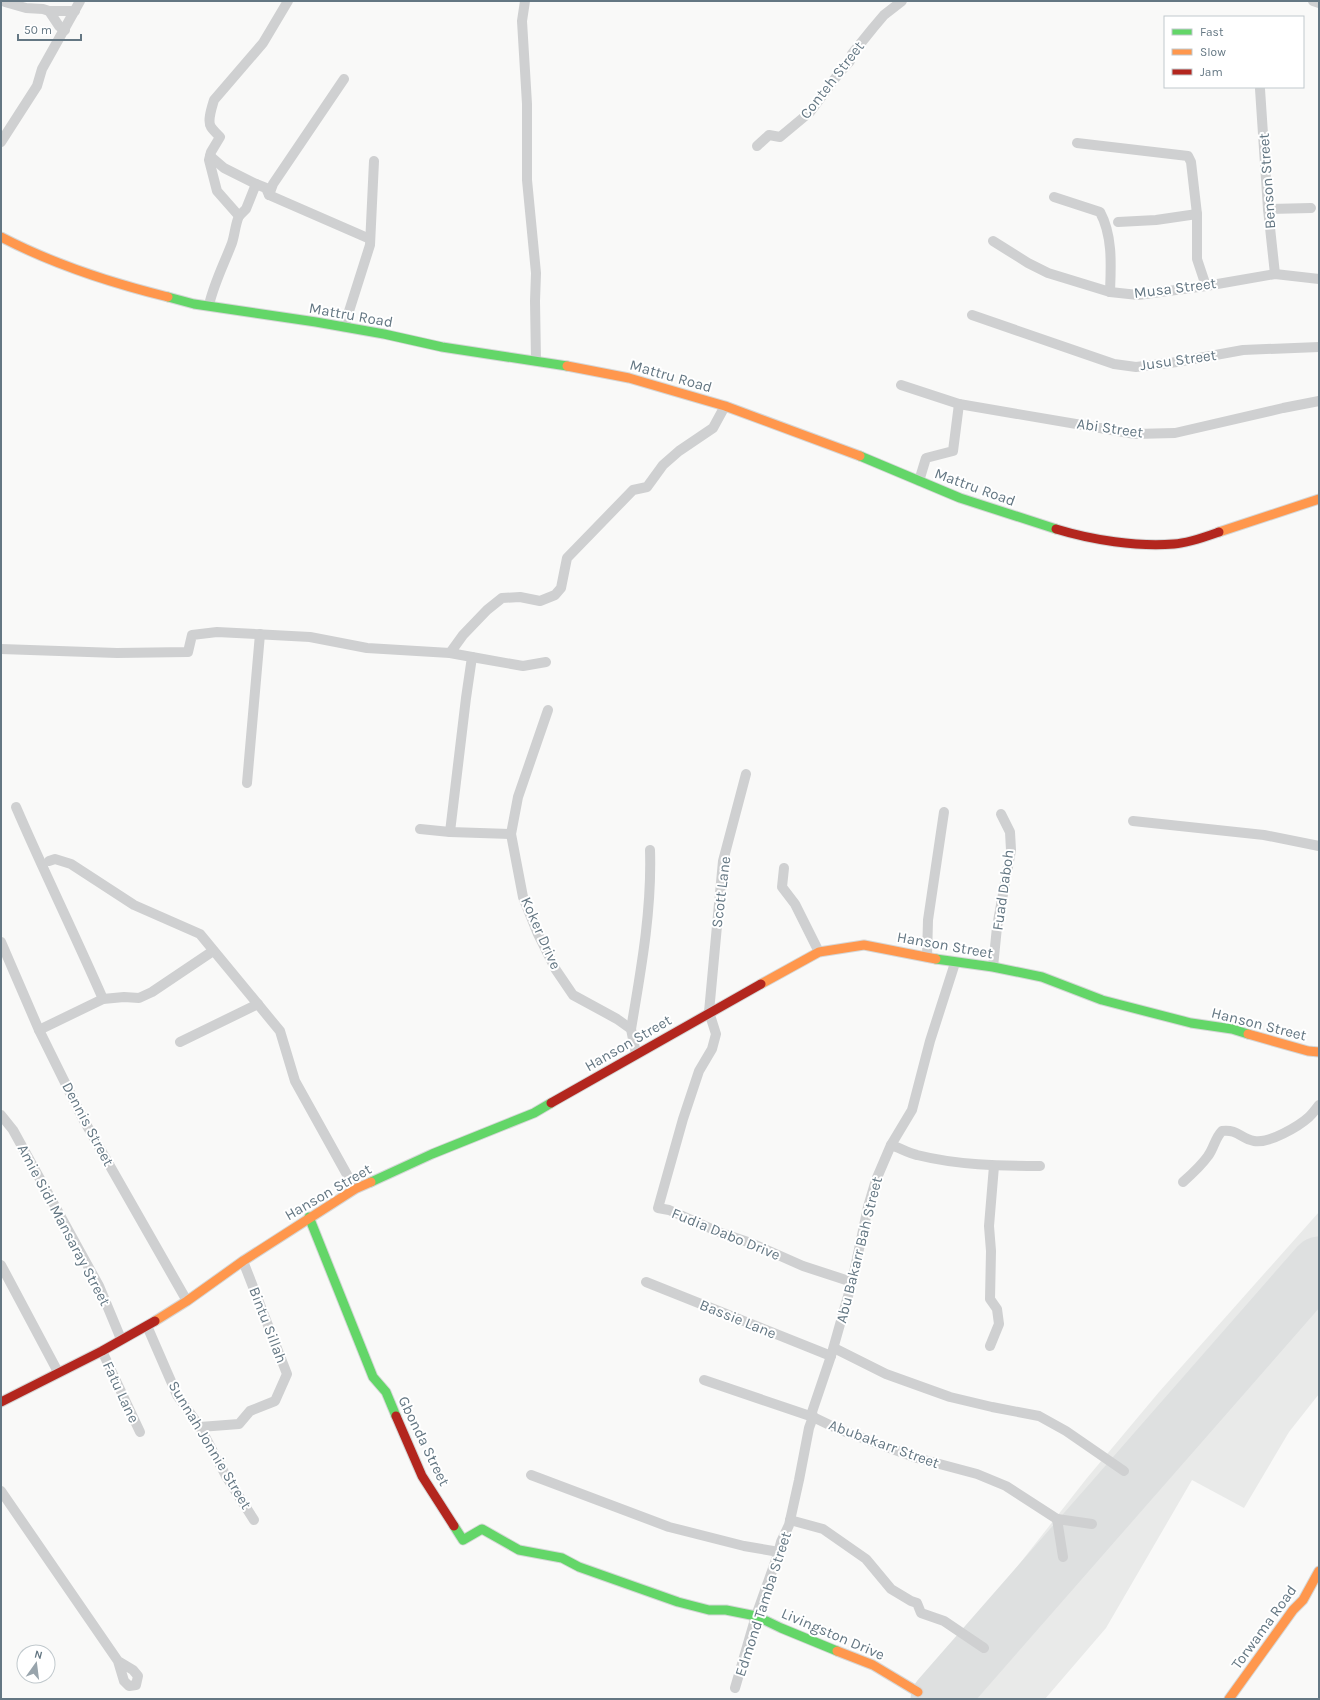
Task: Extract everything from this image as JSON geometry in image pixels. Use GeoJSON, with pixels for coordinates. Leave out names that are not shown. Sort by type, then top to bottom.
{"type":"FeatureCollection","features":[{"type":"Feature","properties":{"kind":"street"},"geometry":{"type":"LineString","coordinates":[[1,142],[37,86],[42,69],[80,1]]}},
{"type":"Feature","properties":{"kind":"street"},"geometry":{"type":"LineString","coordinates":[[239,216],[217,192],[209,160],[220,137],[210,126],[209,122],[214,100],[263,43],[288,1]]}},
{"type":"Feature","properties":{"kind":"street"},"geometry":{"type":"LineString","coordinates":[[525,1],[522,21],[527,104],[527,180],[536,273],[536,361]]}},
{"type":"Feature","properties":{"kind":"street","name":"Conteh Street"},"geometry":{"type":"LineString","coordinates":[[757,146],[769,135],[780,137],[785,134],[810,112],[873,28],[884,15],[902,1]]}},
{"type":"Feature","properties":{"kind":"street"},"geometry":{"type":"LineString","coordinates":[[1313,1],[1319,3]]}},
{"type":"Feature","properties":{"kind":"street"},"geometry":{"type":"LineString","coordinates":[[4,4],[49,11],[75,11]]}},
{"type":"Feature","properties":{"kind":"street"},"geometry":{"type":"LineString","coordinates":[[49,11],[59,26],[65,30]]}},
{"type":"Feature","properties":{"kind":"street"},"geometry":{"type":"LineString","coordinates":[[269,195],[273,184],[344,79]]}},
{"type":"Feature","properties":{"kind":"street","name":"Benson Street"},"geometry":{"type":"LineString","coordinates":[[1260,88],[1268,208],[1275,274]]}},
{"type":"Feature","properties":{"kind":"street"},"geometry":{"type":"LineString","coordinates":[[1077,143],[1188,156],[1191,162],[1197,214],[1197,259],[1206,286]]}},
{"type":"Feature","properties":{"kind":"street"},"geometry":{"type":"LineString","coordinates":[[210,156],[224,168],[266,188],[269,195],[370,239]]}},
{"type":"Feature","properties":{"kind":"street"},"geometry":{"type":"LineString","coordinates":[[344,327],[370,245],[374,161]]}},
{"type":"Feature","properties":{"kind":"street"},"geometry":{"type":"LineString","coordinates":[[209,305],[216,280],[233,241],[236,221],[246,209],[256,184]]}},
{"type":"Feature","properties":{"kind":"street"},"geometry":{"type":"LineString","coordinates":[[1054,196],[1100,212],[1108,232],[1111,266],[1110,292]]}},
{"type":"Feature","properties":{"kind":"street"},"geometry":{"type":"LineString","coordinates":[[1268,208],[1311,208]]}},
{"type":"Feature","properties":{"kind":"street"},"geometry":{"type":"LineString","coordinates":[[1118,222],[1156,220],[1197,214]]}},
{"type":"Feature","properties":{"kind":"street","name":"Mattru Road"},"geometry":{"type":"LineString","coordinates":[[3,241],[92,276],[128,288],[186,302],[384,334],[442,347],[595,370],[629,378],[725,406],[851,452],[919,482],[960,498],[1058,530],[1122,543],[1151,545],[1176,544],[1201,538],[1319,499]]}},
{"type":"Feature","properties":{"kind":"street","name":"Musa Street"},"geometry":{"type":"LineString","coordinates":[[993,242],[1048,273],[1110,292],[1138,295],[1206,286],[1275,274],[1319,279]]}},
{"type":"Feature","properties":{"kind":"street","name":"Jusu Street"},"geometry":{"type":"LineString","coordinates":[[972,315],[1114,364],[1136,367],[1177,362],[1242,350],[1319,347]]}},
{"type":"Feature","properties":{"kind":"street","name":"Abi Street"},"geometry":{"type":"LineString","coordinates":[[901,385],[959,404],[1135,434],[1175,433],[1319,401]]}},
{"type":"Feature","properties":{"kind":"street"},"geometry":{"type":"LineString","coordinates":[[919,482],[926,458],[954,451],[959,404]]}},
{"type":"Feature","properties":{"kind":"street"},"geometry":{"type":"LineString","coordinates":[[450,654],[468,630],[487,610],[502,598],[520,597],[540,601],[555,596],[562,588],[567,558],[633,490],[646,487],[663,465],[679,451],[712,428],[725,406]]}},
{"type":"Feature","properties":{"kind":"street"},"geometry":{"type":"LineString","coordinates":[[1,649],[117,653],[188,652],[192,635],[217,632],[310,637],[367,648],[450,654],[523,666],[546,662]]}},
{"type":"Feature","properties":{"kind":"street"},"geometry":{"type":"LineString","coordinates":[[247,783],[260,634]]}},
{"type":"Feature","properties":{"kind":"street"},"geometry":{"type":"LineString","coordinates":[[450,832],[472,657]]}},
{"type":"Feature","properties":{"kind":"street","name":"Koker Drive"},"geometry":{"type":"LineString","coordinates":[[548,710],[518,797],[511,834],[523,897],[538,934],[556,970],[573,995],[631,1029]]}},
{"type":"Feature","properties":{"kind":"street","name":"Scott Lane"},"geometry":{"type":"LineString","coordinates":[[709,1012],[723,861],[746,774]]}},
{"type":"Feature","properties":{"kind":"street"},"geometry":{"type":"LineString","coordinates":[[16,807],[50,885],[84,954],[103,999]]}},
{"type":"Feature","properties":{"kind":"street"},"geometry":{"type":"LineString","coordinates":[[927,957],[928,920],[944,812]]}},
{"type":"Feature","properties":{"kind":"street","name":"Fuad Daboh"},"geometry":{"type":"LineString","coordinates":[[992,967],[997,927],[1011,850],[1010,832],[1001,814]]}},
{"type":"Feature","properties":{"kind":"street"},"geometry":{"type":"LineString","coordinates":[[1133,821],[1264,835],[1319,846]]}},
{"type":"Feature","properties":{"kind":"street"},"geometry":{"type":"LineString","coordinates":[[420,829],[450,832],[511,834]]}},
{"type":"Feature","properties":{"kind":"street"},"geometry":{"type":"LineString","coordinates":[[636,1054],[631,1029],[641,969],[651,883],[650,850]]}},
{"type":"Feature","properties":{"kind":"street"},"geometry":{"type":"LineString","coordinates":[[48,861],[55,859],[71,864],[134,905],[200,934],[280,1031],[295,1081],[355,1189]]}},
{"type":"Feature","properties":{"kind":"street"},"geometry":{"type":"LineString","coordinates":[[784,868],[782,887],[795,904],[819,952]]}},
{"type":"Feature","properties":{"kind":"street","name":"Dennis Street"},"geometry":{"type":"LineString","coordinates":[[1,942],[39,1030],[82,1117],[187,1301]]}},
{"type":"Feature","properties":{"kind":"street","name":"Hanson Street"},"geometry":{"type":"LineString","coordinates":[[1,1402],[148,1326],[187,1301],[242,1261],[355,1189],[432,1154],[534,1113],[709,1012],[819,952],[864,945],[955,963],[992,967],[1042,977],[1102,1000],[1191,1022],[1232,1029],[1308,1051],[1319,1052]]}},
{"type":"Feature","properties":{"kind":"street"},"geometry":{"type":"LineString","coordinates":[[39,1030],[103,999],[124,997],[139,998],[152,992],[213,950]]}},
{"type":"Feature","properties":{"kind":"street","name":"Abu Bakarr Bah Street"},"geometry":{"type":"LineString","coordinates":[[790,1520],[809,1428],[813,1417],[812,1412],[832,1352],[852,1282],[870,1200],[883,1161],[912,1110],[930,1041],[955,963]]}},
{"type":"Feature","properties":{"kind":"street"},"geometry":{"type":"LineString","coordinates":[[180,1042],[258,1004]]}},
{"type":"Feature","properties":{"kind":"street","name":"Fudia Dabo Drive"},"geometry":{"type":"LineString","coordinates":[[709,1012],[716,1034],[712,1049],[699,1071],[683,1119],[658,1208],[669,1210],[803,1266],[852,1282]]}},
{"type":"Feature","properties":{"kind":"street"},"geometry":{"type":"LineString","coordinates":[[1183,1182],[1206,1159],[1218,1135],[1222,1131],[1234,1131],[1250,1140],[1260,1141],[1292,1130],[1310,1116],[1319,1105]]}},
{"type":"Feature","properties":{"kind":"street","name":"Amie Sidi Mansaray Street"},"geometry":{"type":"LineString","coordinates":[[1,1115],[12,1130],[99,1286],[121,1339]]}},
{"type":"Feature","properties":{"kind":"street"},"geometry":{"type":"LineString","coordinates":[[892,1145],[916,1155],[944,1160],[994,1166],[1040,1166]]}},
{"type":"Feature","properties":{"kind":"street"},"geometry":{"type":"LineString","coordinates":[[990,1346],[1000,1324],[997,1309],[990,1299],[991,1251],[989,1226],[994,1166]]}},
{"type":"Feature","properties":{"kind":"street","name":"Gbonda Street"},"geometry":{"type":"LineString","coordinates":[[310,1217],[373,1377],[386,1392],[422,1476],[463,1540],[482,1529],[519,1550],[562,1558],[579,1567],[678,1602],[709,1610],[726,1610],[756,1616]]}},
{"type":"Feature","properties":{"kind":"street","name":"Bintu Sillah"},"geometry":{"type":"LineString","coordinates":[[200,1427],[239,1424],[250,1411],[275,1401],[287,1374],[242,1261]]}},
{"type":"Feature","properties":{"kind":"street"},"geometry":{"type":"LineString","coordinates":[[1,1265],[58,1372]]}},
{"type":"Feature","properties":{"kind":"street","name":"Bassie Lane"},"geometry":{"type":"LineString","coordinates":[[646,1282],[950,1398],[1039,1416],[1066,1430],[1124,1470]]}},
{"type":"Feature","properties":{"kind":"street","name":"Sunnah Jonnie Street"},"geometry":{"type":"LineString","coordinates":[[148,1326],[176,1395],[200,1427],[226,1476],[254,1520]]}},
{"type":"Feature","properties":{"kind":"street","name":"Fatu Lane"},"geometry":{"type":"LineString","coordinates":[[102,1351],[140,1432]]}},
{"type":"Feature","properties":{"kind":"street","name":"Abubakarr Street"},"geometry":{"type":"LineString","coordinates":[[704,1380],[813,1417],[838,1430],[917,1458],[977,1474],[1006,1486],[1057,1519]]}},
{"type":"Feature","properties":{"kind":"street"},"geometry":{"type":"LineString","coordinates":[[531,1475],[669,1527],[744,1546],[779,1552]]}},
{"type":"Feature","properties":{"kind":"street"},"geometry":{"type":"LineString","coordinates":[[1,1491],[118,1661]]}},
{"type":"Feature","properties":{"kind":"street"},"geometry":{"type":"LineString","coordinates":[[1063,1557],[1057,1519],[1092,1524]]}},
{"type":"Feature","properties":{"kind":"street"},"geometry":{"type":"LineString","coordinates":[[790,1520],[821,1528],[849,1548],[859,1553],[866,1559],[891,1589],[911,1602],[917,1603],[921,1613],[944,1621],[984,1648]]}},
{"type":"Feature","properties":{"kind":"street","name":"Edmond Tamba Street"},"geometry":{"type":"LineString","coordinates":[[735,1688],[756,1616],[790,1520]]}},
{"type":"Feature","properties":{"kind":"street","name":"Torwama Road"},"geometry":{"type":"LineString","coordinates":[[1230,1699],[1293,1610],[1302,1600],[1319,1572]]}},
{"type":"Feature","properties":{"kind":"street","name":"Livingston Drive"},"geometry":{"type":"LineString","coordinates":[[756,1616],[781,1628],[873,1664],[918,1692]]}},
{"type":"Feature","properties":{"kind":"shaded area"},"geometry":{"type":"Polygon","coordinates":[[[1319,1212],[1319,1394],[1289,1432],[1244,1508],[1192,1480],[1106,1628],[1045,1699],[913,1699],[1087,1478],[1159,1392],[1319,1212]]]}},
{"type":"Feature","properties":{"kind":"runway"},"geometry":{"type":"LineString","coordinates":[[939,1699],[1319,1265]]}},
{"type":"Feature","properties":{"kind":"traffic: fast"},"geometry":{"type":"LineString","coordinates":[[168,297],[194,304],[316,322],[384,334],[442,347],[567,366]]}},
{"type":"Feature","properties":{"kind":"traffic: fast"},"geometry":{"type":"LineString","coordinates":[[860,456],[960,498],[1056,529]]}},
{"type":"Feature","properties":{"kind":"traffic: fast"},"geometry":{"type":"LineString","coordinates":[[936,959],[993,967],[1042,977],[1102,1000],[1191,1023],[1232,1029],[1248,1034]]}},
{"type":"Feature","properties":{"kind":"traffic: fast"},"geometry":{"type":"LineString","coordinates":[[371,1182],[432,1154],[534,1113],[551,1103]]}},
{"type":"Feature","properties":{"kind":"traffic: fast"},"geometry":{"type":"LineString","coordinates":[[309,1217],[373,1377],[386,1392],[396,1416]]}},
{"type":"Feature","properties":{"kind":"traffic: fast"},"geometry":{"type":"LineString","coordinates":[[454,1526],[463,1540],[482,1529],[519,1550],[562,1558],[579,1567],[678,1602],[709,1610],[726,1610],[756,1616],[837,1651]]}},
{"type":"Feature","properties":{"kind":"traffic: slow"},"geometry":{"type":"LineString","coordinates":[[1,237],[41,256],[83,272],[125,286],[168,297]]}},
{"type":"Feature","properties":{"kind":"traffic: slow"},"geometry":{"type":"LineString","coordinates":[[567,366],[629,378],[725,406],[860,456]]}},
{"type":"Feature","properties":{"kind":"traffic: slow"},"geometry":{"type":"LineString","coordinates":[[1219,532],[1319,499]]}},
{"type":"Feature","properties":{"kind":"traffic: slow"},"geometry":{"type":"LineString","coordinates":[[761,984],[819,952],[864,945],[936,959]]}},
{"type":"Feature","properties":{"kind":"traffic: slow"},"geometry":{"type":"LineString","coordinates":[[1248,1034],[1308,1051],[1319,1052]]}},
{"type":"Feature","properties":{"kind":"traffic: slow"},"geometry":{"type":"LineString","coordinates":[[155,1321],[187,1301],[243,1261],[355,1189],[371,1182]]}},
{"type":"Feature","properties":{"kind":"traffic: slow"},"geometry":{"type":"LineString","coordinates":[[1229,1699],[1293,1610],[1303,1600],[1319,1571]]}},
{"type":"Feature","properties":{"kind":"traffic: slow"},"geometry":{"type":"LineString","coordinates":[[837,1651],[873,1665],[918,1692]]}},
{"type":"Feature","properties":{"kind":"traffic: jam"},"geometry":{"type":"LineString","coordinates":[[1056,529],[1115,542],[1160,545],[1197,540],[1219,532]]}},
{"type":"Feature","properties":{"kind":"traffic: jam"},"geometry":{"type":"LineString","coordinates":[[551,1103],[761,984]]}},
{"type":"Feature","properties":{"kind":"traffic: jam"},"geometry":{"type":"LineString","coordinates":[[1,1402],[102,1351],[155,1321]]}},
{"type":"Feature","properties":{"kind":"traffic: jam"},"geometry":{"type":"LineString","coordinates":[[396,1416],[422,1476],[454,1526]]}}]}
